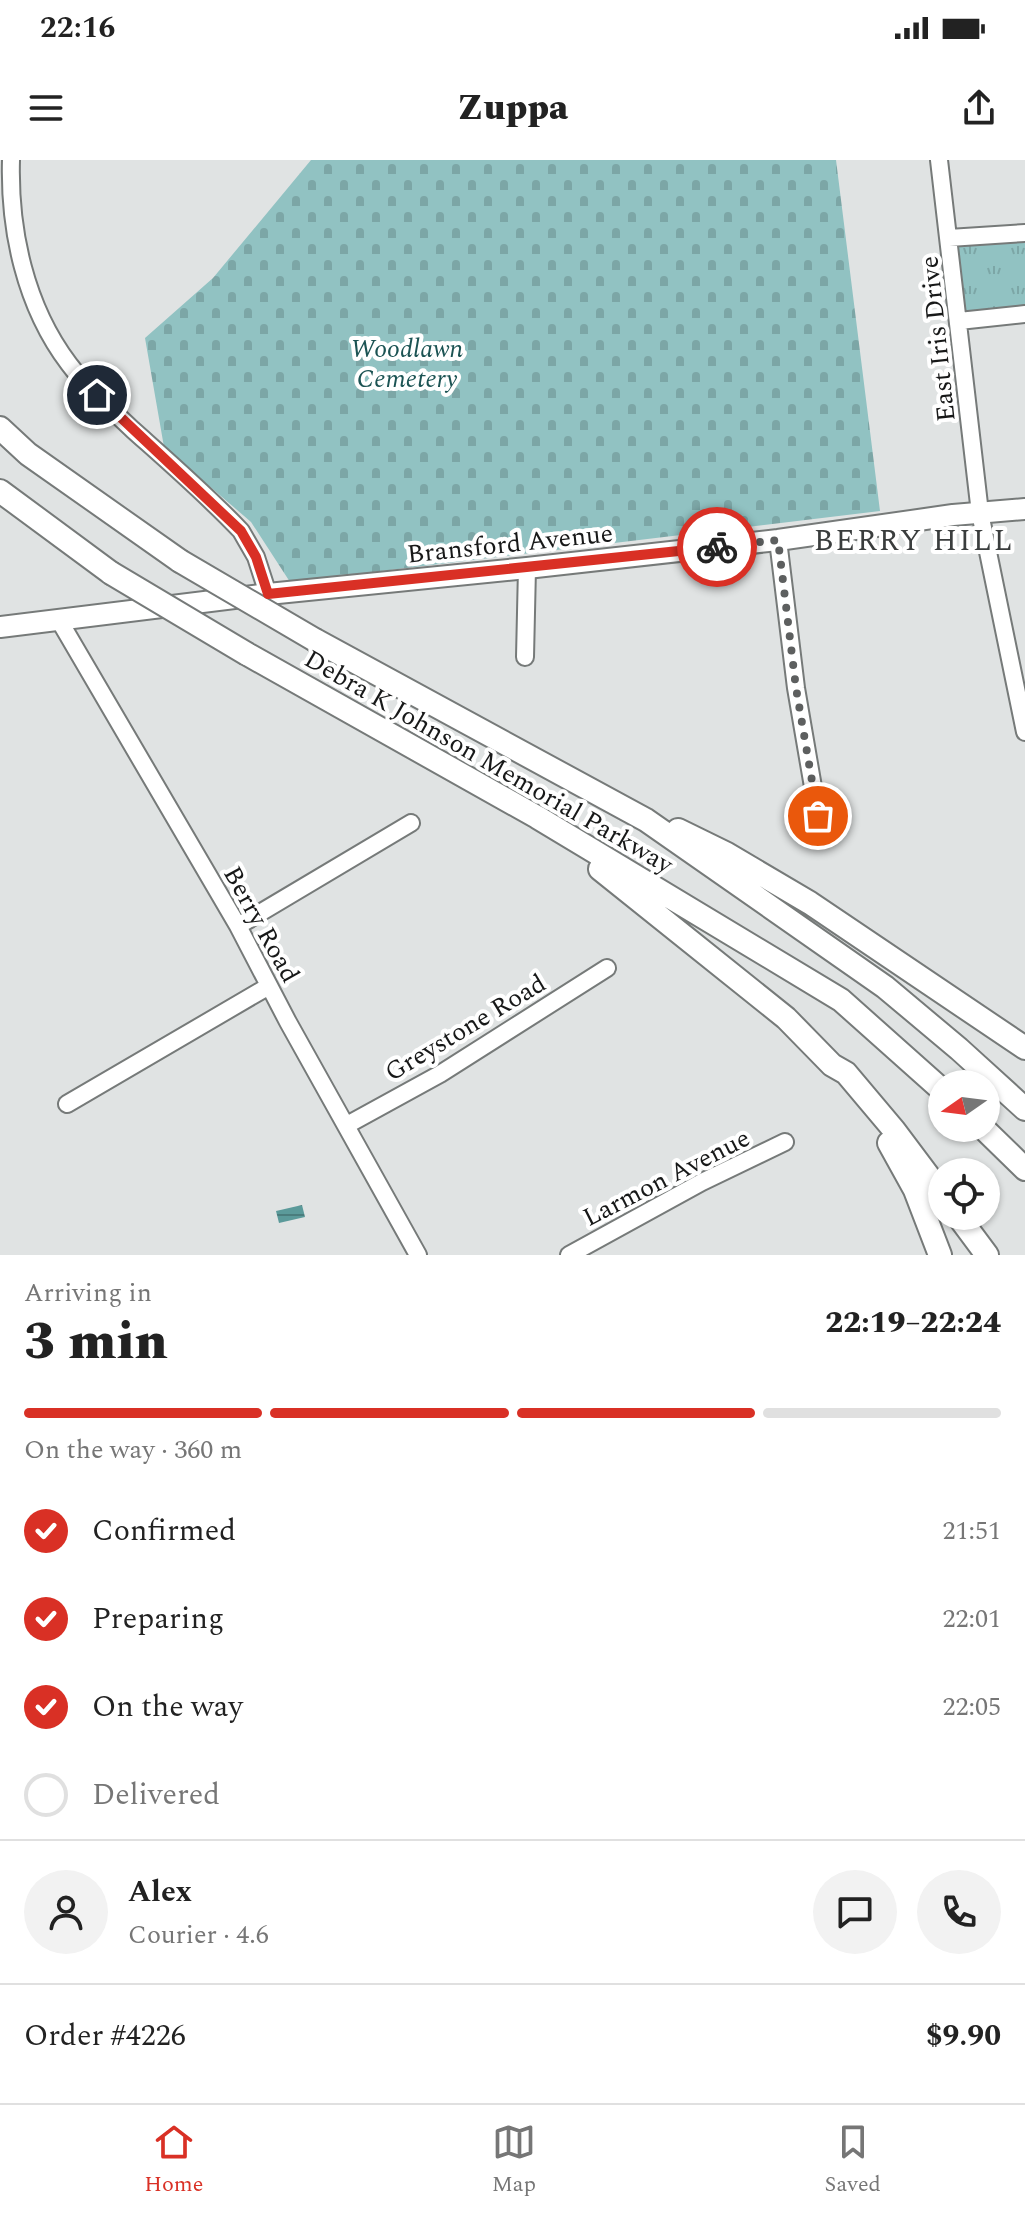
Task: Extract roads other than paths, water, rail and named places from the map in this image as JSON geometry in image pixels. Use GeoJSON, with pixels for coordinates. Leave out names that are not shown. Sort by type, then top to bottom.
{"type":"FeatureCollection","features":[{"type":"Feature","properties":{"kind":"highway","name":"Debra K Johnson Memorial Parkway"},"geometry":{"type":"LineString","coordinates":[[0,428],[28,454],[180,561],[315,640],[646,820],[885,987],[1025,1109]]}},
{"type":"Feature","properties":{"kind":"highway","name":"Debra K Johnson Memorial Parkway"},"geometry":{"type":"LineString","coordinates":[[0,491],[111,573],[247,654],[537,817],[841,1000],[928,1078]]}},
{"type":"Feature","properties":{"kind":"highway"},"geometry":{"type":"LineString","coordinates":[[537,817],[786,1018],[832,1065],[846,1073],[928,1176]]}},
{"type":"Feature","properties":{"kind":"highway"},"geometry":{"type":"LineString","coordinates":[[646,820],[688,833],[810,903],[1025,1048]]}},
{"type":"Feature","properties":{"kind":"highway"},"geometry":{"type":"LineString","coordinates":[[832,1065],[901,1163],[921,1203],[940,1255]]}},
{"type":"Feature","properties":{"kind":"highway"},"geometry":{"type":"LineString","coordinates":[[997,1142],[1025,1169]]}},
{"type":"Feature","properties":{"kind":"highway"},"geometry":{"type":"LineString","coordinates":[[968,1230],[987,1255]]}},
{"type":"Feature","properties":{"kind":"main road","name":"Bransford Avenue"},"geometry":{"type":"LineString","coordinates":[[0,627],[268,594],[778,540],[1025,509]]}},
{"type":"Feature","properties":{"kind":"street"},"geometry":{"type":"LineString","coordinates":[[11,160],[11,203],[17,245],[35,301],[59,348],[68,363],[97,395],[241,531],[256,557],[268,594]]}},
{"type":"Feature","properties":{"kind":"street","name":"East Iris Drive"},"geometry":{"type":"LineString","coordinates":[[939,160],[980,513],[1025,732]]}},
{"type":"Feature","properties":{"kind":"street"},"geometry":{"type":"LineString","coordinates":[[949,238],[1025,233]]}},
{"type":"Feature","properties":{"kind":"street"},"geometry":{"type":"LineString","coordinates":[[959,321],[1025,314]]}},
{"type":"Feature","properties":{"kind":"street"},"geometry":{"type":"LineString","coordinates":[[778,540],[796,688],[818,816]]}},
{"type":"Feature","properties":{"kind":"street"},"geometry":{"type":"LineString","coordinates":[[525,657],[527,568]]}},
{"type":"Feature","properties":{"kind":"street","name":"Berry Road"},"geometry":{"type":"LineString","coordinates":[[59,620],[238,926],[418,1255]]}},
{"type":"Feature","properties":{"kind":"street"},"geometry":{"type":"LineString","coordinates":[[238,926],[411,823]]}},
{"type":"Feature","properties":{"kind":"street","name":"Greystone Road"},"geometry":{"type":"LineString","coordinates":[[347,1125],[440,1074],[607,968]]}},
{"type":"Feature","properties":{"kind":"street"},"geometry":{"type":"LineString","coordinates":[[67,1104],[269,986]]}},
{"type":"Feature","properties":{"kind":"street","name":"Larmon Avenue"},"geometry":{"type":"LineString","coordinates":[[569,1255],[702,1182],[785,1142]]}},
{"type":"Feature","properties":{"kind":"district","name":"BERRY HILL"},"geometry":{"type":"Point","coordinates":[914,540]}},
{"type":"Feature","properties":{"kind":"park label","name":"Woodlawn Cemetery"},"geometry":{"type":"Point","coordinates":[407,363]}}]}
